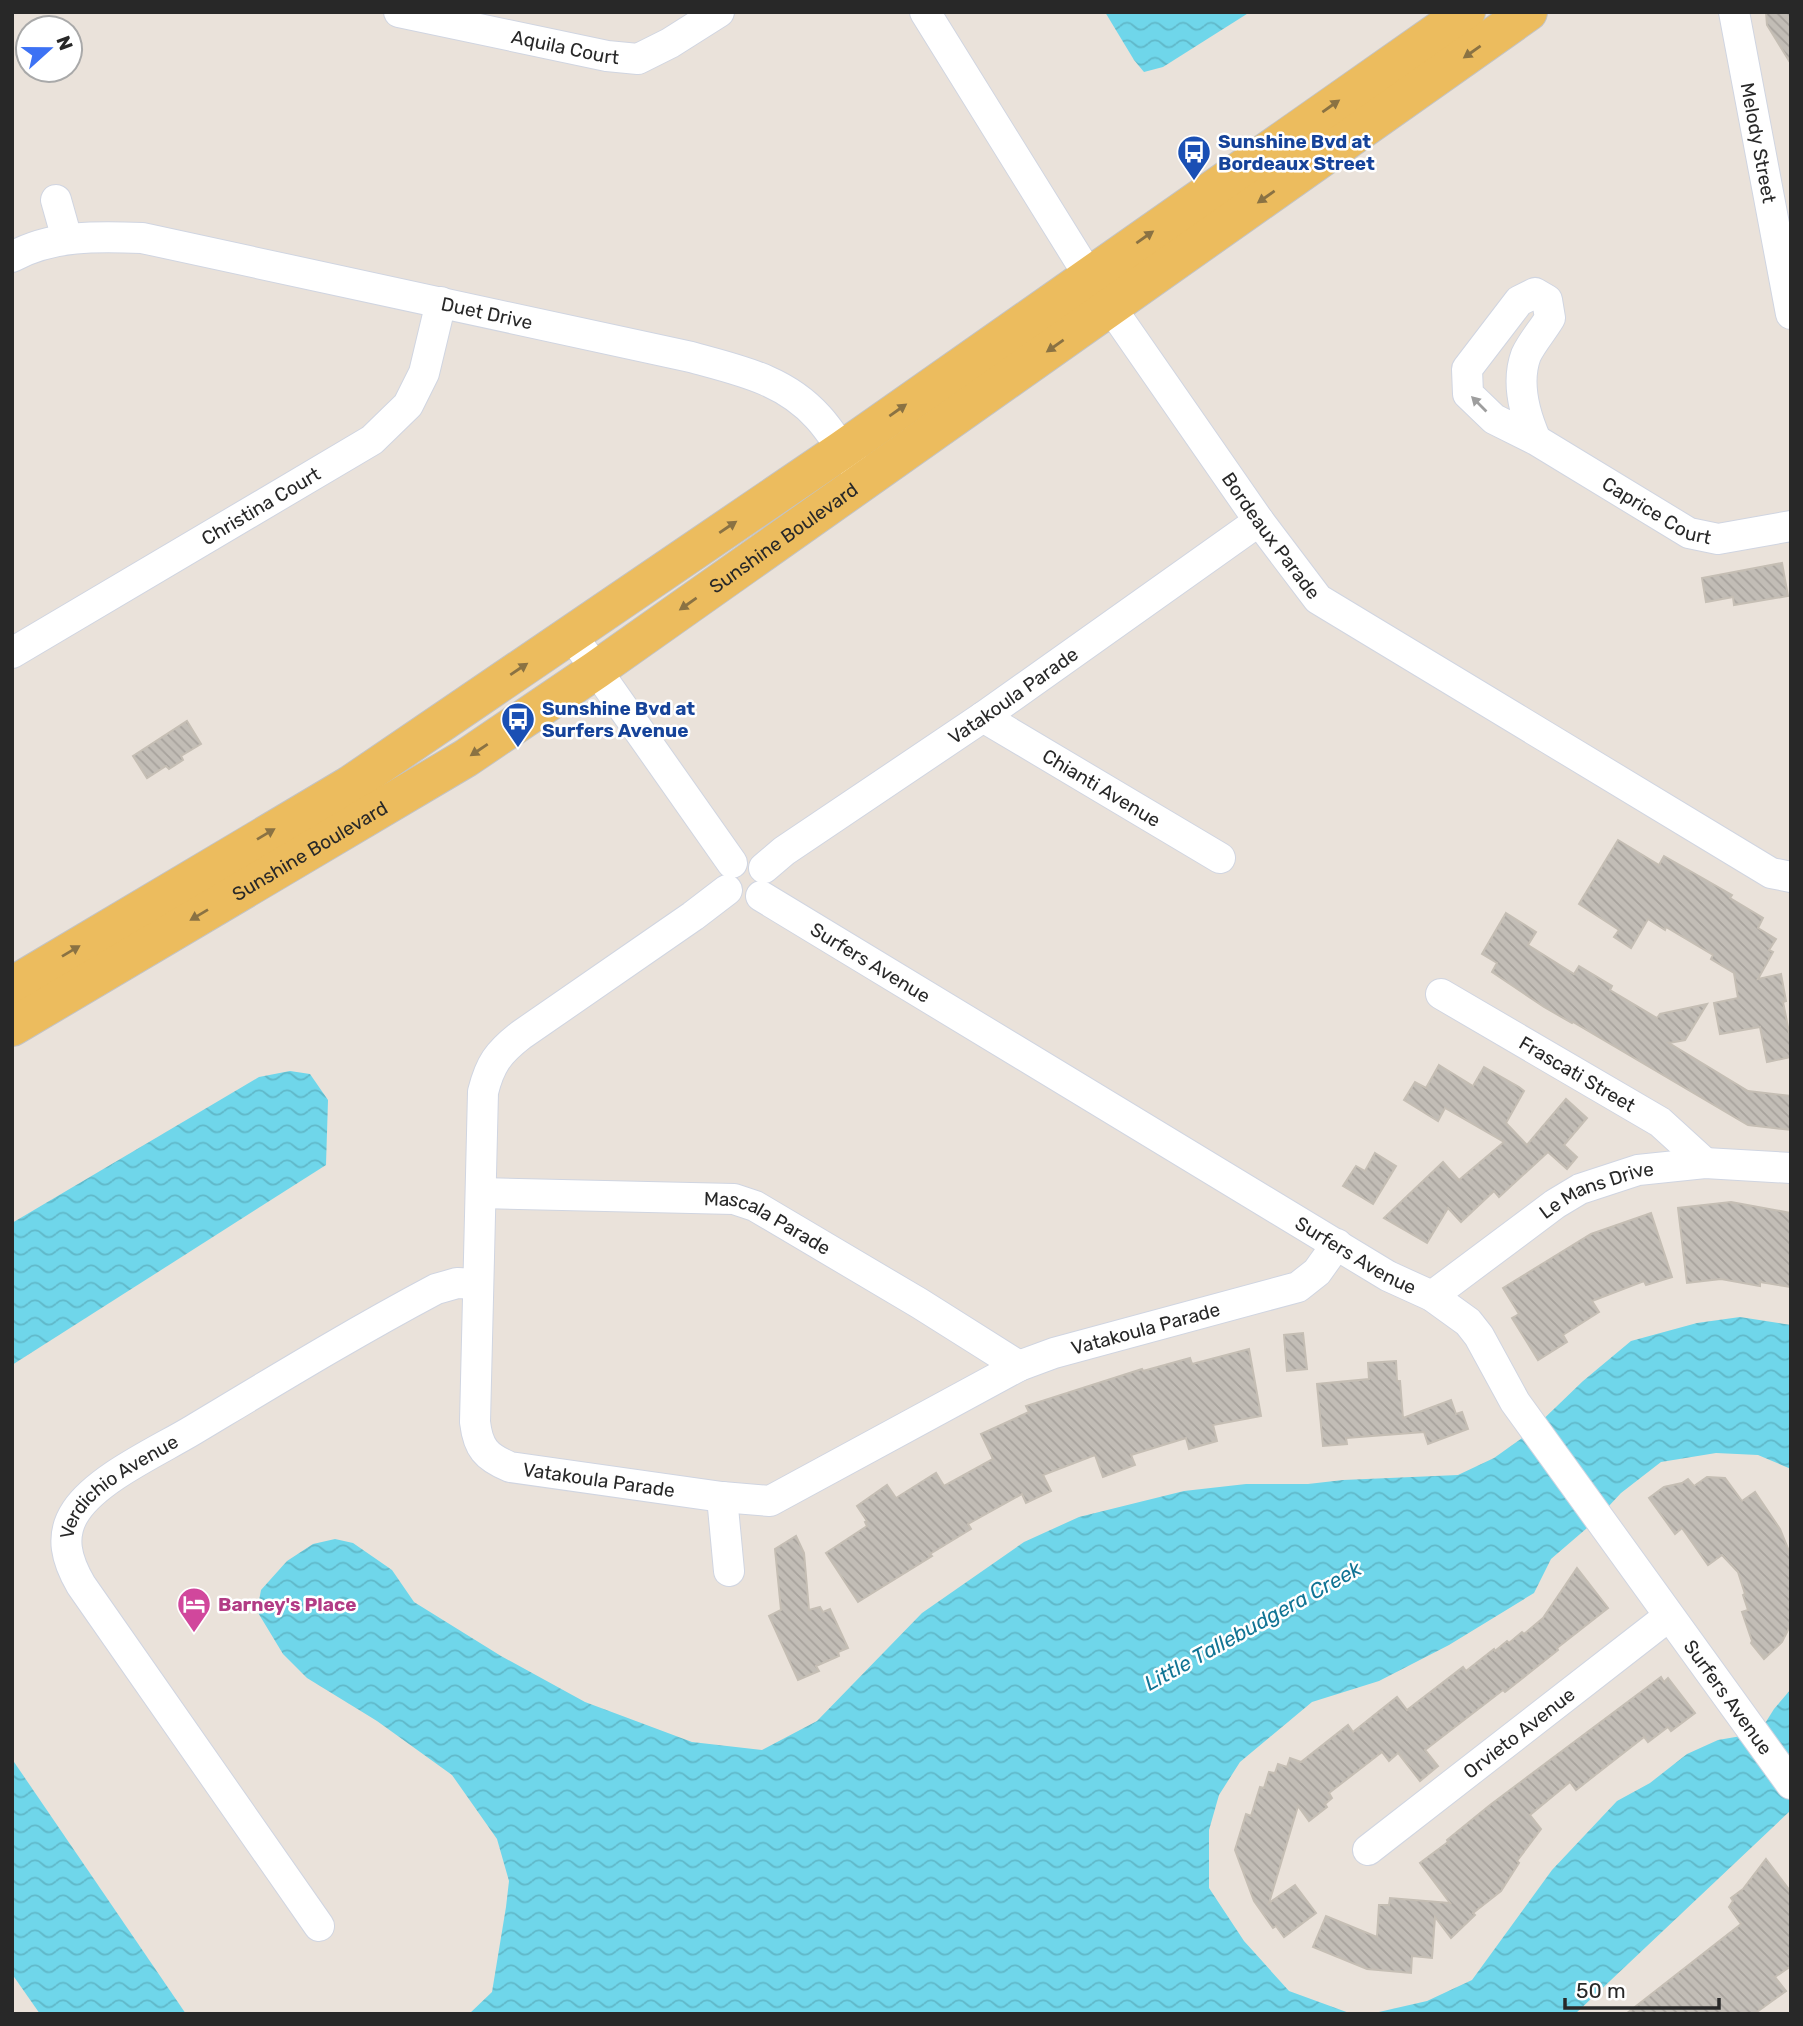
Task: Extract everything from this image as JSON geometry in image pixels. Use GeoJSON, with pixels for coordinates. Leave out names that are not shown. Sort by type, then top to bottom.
{"type":"FeatureCollection","features":[{"type":"Feature","properties":{"kind":"main road","name":"Sunshine Boulevard"},"geometry":{"type":"LineString","coordinates":[[12,986],[350,785],[842,450],[1466,12]]}},
{"type":"Feature","properties":{"kind":"main road","name":"Sunshine Boulevard"},"geometry":{"type":"LineString","coordinates":[[12,1027],[466,758],[596,670],[1528,12]]}},
{"type":"Feature","properties":{"kind":"street","name":"Aquila Court"},"geometry":{"type":"LineString","coordinates":[[399,12],[607,56],[638,59],[670,43],[719,12]]}},
{"type":"Feature","properties":{"kind":"street","name":"Bordeaux Parade"},"geometry":{"type":"LineString","coordinates":[[925,12],[1089,276],[1259,521],[1318,599],[1771,873],[1791,877]]}},
{"type":"Feature","properties":{"kind":"street","name":"Melody Street"},"geometry":{"type":"LineString","coordinates":[[1734,12],[1791,314]]}},
{"type":"Feature","properties":{"kind":"street"},"geometry":{"type":"LineString","coordinates":[[56,200],[67,239]]}},
{"type":"Feature","properties":{"kind":"street","name":"Duet Drive"},"geometry":{"type":"LineString","coordinates":[[12,257],[67,239],[100,236],[142,238],[691,357],[765,378],[784,387],[819,417],[864,480]]}},
{"type":"Feature","properties":{"kind":"street","name":"Caprice Court"},"geometry":{"type":"LineString","coordinates":[[1536,440],[1527,418],[1522,384],[1526,355],[1550,318],[1548,300],[1535,293],[1520,301],[1467,369],[1468,394],[1494,419],[1536,440],[1689,533],[1718,539],[1791,526]]}},
{"type":"Feature","properties":{"kind":"street","name":"Christina Court"},"geometry":{"type":"LineString","coordinates":[[12,653],[372,440],[408,405],[424,373],[441,302]]}},
{"type":"Feature","properties":{"kind":"street","name":"Vatakoula Parade"},"geometry":{"type":"LineString","coordinates":[[762,882],[784,851],[983,717],[1259,521]]}},
{"type":"Feature","properties":{"kind":"street"},"geometry":{"type":"LineString","coordinates":[[572,634],[730,876],[739,859],[753,859],[762,882]]}},
{"type":"Feature","properties":{"kind":"street","name":"Chianti Avenue"},"geometry":{"type":"LineString","coordinates":[[983,717],[1220,858]]}},
{"type":"Feature","properties":{"kind":"street","name":"Vatakoula Parade"},"geometry":{"type":"LineString","coordinates":[[730,876],[693,916],[502,1049],[488,1070],[483,1092],[475,1422],[478,1440],[496,1461],[510,1467],[722,1497],[770,1500],[1019,1366],[1054,1353],[1298,1287],[1317,1272],[1337,1244]]}},
{"type":"Feature","properties":{"kind":"street","name":"Surfers Avenue"},"geometry":{"type":"LineString","coordinates":[[762,882],[1388,1276],[1432,1296],[1461,1316],[1479,1336],[1516,1402],[1791,1784]]}},
{"type":"Feature","properties":{"kind":"street","name":"Frascati Street"},"geometry":{"type":"LineString","coordinates":[[1441,994],[1660,1122],[1705,1163]]}},
{"type":"Feature","properties":{"kind":"street","name":"Le Mans Drive"},"geometry":{"type":"LineString","coordinates":[[1432,1296],[1555,1204],[1580,1189],[1638,1170],[1705,1163],[1791,1168]]}},
{"type":"Feature","properties":{"kind":"street","name":"Mascala Parade"},"geometry":{"type":"LineString","coordinates":[[481,1193],[734,1199],[767,1213],[1019,1366]]}},
{"type":"Feature","properties":{"kind":"street","name":"Verdichio Avenue"},"geometry":{"type":"LineString","coordinates":[[319,1926],[81,1585],[71,1569],[65,1548],[68,1528],[87,1496],[105,1482],[436,1289],[457,1283],[478,1284]]}},
{"type":"Feature","properties":{"kind":"street"},"geometry":{"type":"LineString","coordinates":[[722,1497],[729,1571]]}},
{"type":"Feature","properties":{"kind":"street","name":"Orvieto Avenue"},"geometry":{"type":"LineString","coordinates":[[1368,1850],[1669,1616]]}},
{"type":"Feature","properties":{"kind":"water"},"geometry":{"type":"Polygon","coordinates":[[[1105,12],[1250,12],[1163,67],[1144,72],[1105,12]]]}},
{"type":"Feature","properties":{"kind":"water"},"geometry":{"type":"Polygon","coordinates":[[[290,1071],[310,1074],[328,1100],[326,1165],[12,1365],[12,1223],[259,1077],[290,1071]]]}},
{"type":"Feature","properties":{"kind":"water","name":"Little Tallebudgera Creek"},"geometry":{"type":"Polygon","coordinates":[[[1740,1317],[1791,1325],[1791,1469],[1758,1455],[1716,1453],[1661,1462],[1621,1493],[1594,1522],[1551,1559],[1534,1593],[1449,1645],[1379,1681],[1312,1702],[1240,1762],[1219,1795],[1209,1830],[1209,1888],[1244,1941],[1289,1991],[1352,2014],[469,2014],[492,1992],[506,1907],[509,1881],[497,1839],[452,1775],[377,1721],[307,1678],[283,1654],[257,1611],[261,1590],[287,1561],[313,1544],[335,1539],[353,1543],[392,1570],[414,1602],[501,1656],[585,1702],[692,1742],[762,1750],[817,1721],[922,1613],[1024,1542],[1079,1517],[1184,1491],[1246,1484],[1308,1484],[1458,1475],[1494,1458],[1529,1433],[1583,1381],[1631,1341],[1697,1323],[1740,1317]]]}},
{"type":"Feature","properties":{"kind":"water"},"geometry":{"type":"Polygon","coordinates":[[[1791,1689],[1791,1810],[1575,2014],[1370,2014],[1427,2001],[1472,1980],[1552,1870],[1617,1801],[1650,1783],[1687,1754],[1718,1740],[1759,1733],[1791,1689]]]}},
{"type":"Feature","properties":{"kind":"water"},"geometry":{"type":"Polygon","coordinates":[[[12,1759],[186,2014],[40,2014],[12,1974],[12,1759]]]}},
{"type":"Feature","properties":{"kind":"building"},"geometry":{"type":"Polygon","coordinates":[[[1766,12],[1791,12],[1791,64],[1767,25],[1766,12]]]}},
{"type":"Feature","properties":{"kind":"building"},"geometry":{"type":"Polygon","coordinates":[[[1782,563],[1788,596],[1734,605],[1733,597],[1706,602],[1702,578],[1782,563]]]}},
{"type":"Feature","properties":{"kind":"building"},"geometry":{"type":"Polygon","coordinates":[[[187,721],[201,744],[181,756],[183,760],[169,769],[166,766],[147,778],[133,756],[187,721]]]}},
{"type":"Feature","properties":{"kind":"building"},"geometry":{"type":"Polygon","coordinates":[[[1618,840],[1659,865],[1664,856],[1732,895],[1730,898],[1763,918],[1758,928],[1776,939],[1769,950],[1773,952],[1758,979],[1781,974],[1791,1057],[1767,1062],[1760,1027],[1720,1034],[1714,1003],[1738,998],[1734,973],[1711,959],[1713,955],[1648,919],[1631,948],[1614,937],[1619,930],[1579,904],[1618,840]]]}},
{"type":"Feature","properties":{"kind":"building"},"geometry":{"type":"Polygon","coordinates":[[[1506,913],[1536,932],[1528,945],[1574,974],[1579,966],[1612,986],[1610,990],[1657,1018],[1660,1014],[1707,1004],[1685,1040],[1669,1043],[1748,1091],[1791,1096],[1791,1130],[1748,1125],[1544,1007],[1492,972],[1497,963],[1482,954],[1506,913]]]}},
{"type":"Feature","properties":{"kind":"building"},"geometry":{"type":"Polygon","coordinates":[[[1439,1065],[1473,1086],[1484,1067],[1524,1091],[1506,1123],[1527,1145],[1566,1099],[1587,1118],[1564,1145],[1577,1157],[1567,1169],[1548,1152],[1499,1197],[1494,1191],[1461,1222],[1448,1208],[1427,1243],[1384,1218],[1443,1162],[1459,1180],[1504,1142],[1445,1108],[1438,1121],[1404,1100],[1415,1082],[1426,1088],[1439,1065]]]}},
{"type":"Feature","properties":{"kind":"building"},"geometry":{"type":"Polygon","coordinates":[[[1375,1153],[1396,1166],[1373,1204],[1343,1186],[1356,1166],[1365,1171],[1375,1153]]]}},
{"type":"Feature","properties":{"kind":"building"},"geometry":{"type":"Polygon","coordinates":[[[1731,1202],[1791,1213],[1791,1287],[1760,1282],[1760,1286],[1721,1279],[1687,1283],[1678,1208],[1731,1202]]]}},
{"type":"Feature","properties":{"kind":"building"},"geometry":{"type":"Polygon","coordinates":[[[1651,1213],[1672,1277],[1646,1285],[1644,1281],[1592,1301],[1599,1312],[1563,1335],[1567,1342],[1538,1360],[1512,1318],[1519,1314],[1503,1288],[1591,1234],[1651,1213]]]}},
{"type":"Feature","properties":{"kind":"building"},"geometry":{"type":"Polygon","coordinates":[[[1303,1333],[1307,1369],[1287,1371],[1284,1335],[1303,1333]]]}},
{"type":"Feature","properties":{"kind":"building"},"geometry":{"type":"Polygon","coordinates":[[[1249,1349],[1261,1416],[1213,1425],[1217,1441],[1189,1449],[1186,1438],[1131,1455],[1135,1465],[1103,1477],[1095,1455],[1043,1475],[1051,1491],[1026,1503],[1022,1494],[968,1524],[971,1529],[858,1602],[826,1553],[867,1526],[867,1521],[857,1506],[887,1485],[896,1498],[936,1473],[944,1486],[993,1459],[981,1434],[1029,1412],[1026,1406],[1142,1369],[1143,1371],[1190,1358],[1192,1364],[1249,1349]]]}},
{"type":"Feature","properties":{"kind":"building"},"geometry":{"type":"Polygon","coordinates":[[[1396,1361],[1403,1418],[1451,1400],[1456,1414],[1462,1412],[1468,1429],[1428,1444],[1424,1432],[1346,1438],[1347,1444],[1323,1446],[1317,1384],[1369,1379],[1368,1363],[1396,1361]]]}},
{"type":"Feature","properties":{"kind":"building"},"geometry":{"type":"Polygon","coordinates":[[[1707,1477],[1725,1478],[1742,1501],[1755,1492],[1780,1529],[1791,1556],[1791,1624],[1782,1642],[1764,1659],[1751,1643],[1742,1612],[1748,1610],[1738,1572],[1722,1555],[1708,1565],[1682,1528],[1675,1534],[1649,1498],[1664,1487],[1688,1479],[1694,1486],[1707,1477]]]}},
{"type":"Feature","properties":{"kind":"building"},"geometry":{"type":"Polygon","coordinates":[[[796,1536],[804,1553],[809,1610],[820,1607],[823,1612],[830,1609],[848,1648],[838,1652],[839,1656],[816,1666],[819,1671],[798,1680],[769,1616],[781,1610],[775,1549],[796,1536]]]}},
{"type":"Feature","properties":{"kind":"building"},"geometry":{"type":"Polygon","coordinates":[[[1577,1568],[1608,1608],[1505,1692],[1503,1690],[1425,1750],[1438,1766],[1420,1781],[1398,1753],[1389,1761],[1382,1752],[1329,1793],[1332,1798],[1325,1804],[1327,1807],[1309,1821],[1298,1806],[1269,1903],[1295,1885],[1316,1913],[1284,1937],[1276,1926],[1273,1928],[1254,1901],[1235,1850],[1246,1814],[1251,1816],[1260,1787],[1264,1788],[1269,1772],[1275,1773],[1278,1764],[1287,1767],[1290,1758],[1301,1762],[1348,1725],[1353,1732],[1397,1697],[1407,1710],[1463,1667],[1466,1671],[1494,1649],[1495,1651],[1507,1641],[1509,1643],[1522,1632],[1524,1634],[1543,1618],[1577,1568]]]}},
{"type":"Feature","properties":{"kind":"building"},"geometry":{"type":"Polygon","coordinates":[[[1661,1677],[1664,1682],[1668,1678],[1695,1713],[1671,1731],[1668,1727],[1648,1742],[1644,1737],[1576,1790],[1570,1782],[1530,1815],[1541,1829],[1517,1861],[1519,1863],[1501,1891],[1473,1913],[1475,1915],[1451,1938],[1435,1917],[1432,1958],[1412,1956],[1411,1973],[1367,1969],[1313,1947],[1326,1916],[1377,1937],[1379,1905],[1389,1905],[1390,1898],[1450,1903],[1420,1863],[1490,1805],[1661,1677]]]}},
{"type":"Feature","properties":{"kind":"building"},"geometry":{"type":"Polygon","coordinates":[[[1766,1859],[1791,1892],[1791,1966],[1775,1977],[1786,1991],[1754,2014],[1626,2014],[1741,1924],[1729,1907],[1733,1901],[1731,1898],[1743,1889],[1766,1859]]]}},
{"type":"Feature","properties":{"kind":"place","name":"Sunshine Bvd at Bordeaux Street"},"geometry":{"type":"Point","coordinates":[1194,182]}},
{"type":"Feature","properties":{"kind":"place","name":"Sunshine Bvd at Surfers Avenue"},"geometry":{"type":"Point","coordinates":[518,749]}},
{"type":"Feature","properties":{"kind":"place","name":"Barney's Place"},"geometry":{"type":"Point","coordinates":[194,1634]}}]}
